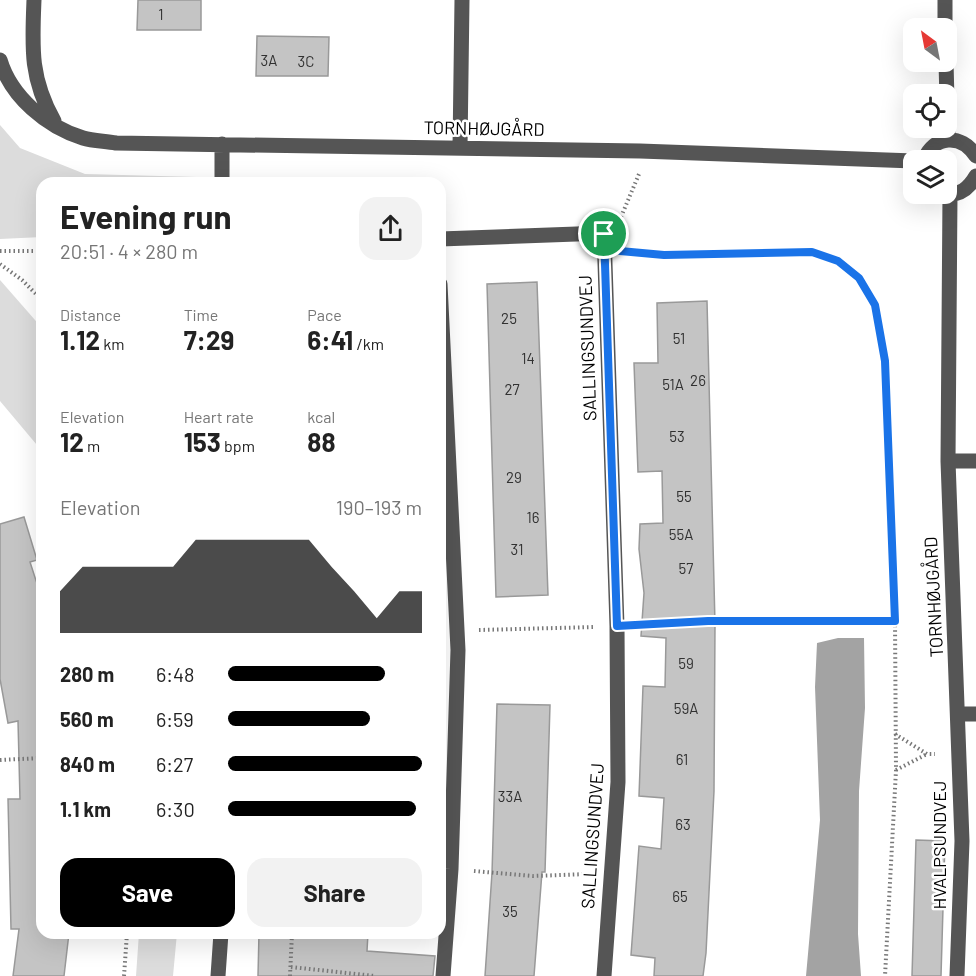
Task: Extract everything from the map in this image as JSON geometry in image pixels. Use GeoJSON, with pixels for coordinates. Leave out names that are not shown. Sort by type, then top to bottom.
{"type":"FeatureCollection","features":[{"type":"Feature","properties":{"kind":"street"},"geometry":{"type":"LineString","coordinates":[[34,0],[34,74],[41,98],[56,126]]}},
{"type":"Feature","properties":{"kind":"street"},"geometry":{"type":"LineString","coordinates":[[460,148],[462,0]]}},
{"type":"Feature","properties":{"kind":"street"},"geometry":{"type":"LineString","coordinates":[[945,0],[945,18]]}},
{"type":"Feature","properties":{"kind":"street","name":"TORNHØJGÅRD"},"geometry":{"type":"LineString","coordinates":[[0,60],[8,81],[29,107],[56,126],[83,138],[116,142],[640,152],[903,161]]}},
{"type":"Feature","properties":{"kind":"street"},"geometry":{"type":"LineString","coordinates":[[946,72],[948,139]]}},
{"type":"Feature","properties":{"kind":"street"},"geometry":{"type":"LineString","coordinates":[[928,150],[948,139],[959,140],[969,146],[976,156]]}},
{"type":"Feature","properties":{"kind":"street"},"geometry":{"type":"LineString","coordinates":[[222,144],[222,177]]}},
{"type":"Feature","properties":{"kind":"street"},"geometry":{"type":"LineString","coordinates":[[957,193],[970,186],[976,176]]}},
{"type":"Feature","properties":{"kind":"street","name":"TORNHØJGÅRD"},"geometry":{"type":"LineString","coordinates":[[948,204],[948,461],[959,714]]}},
{"type":"Feature","properties":{"kind":"street"},"geometry":{"type":"LineString","coordinates":[[446,239],[604,234]]}},
{"type":"Feature","properties":{"kind":"street","name":"SALLINGSUNDVEJ"},"geometry":{"type":"LineString","coordinates":[[604,234],[617,626],[618,782],[604,976]]}},
{"type":"Feature","properties":{"kind":"street"},"geometry":{"type":"LineString","coordinates":[[446,400],[458,631],[451,869],[446,936]]}},
{"type":"Feature","properties":{"kind":"street"},"geometry":{"type":"LineString","coordinates":[[948,461],[976,460]]}},
{"type":"Feature","properties":{"kind":"street"},"geometry":{"type":"LineString","coordinates":[[959,714],[976,714]]}},
{"type":"Feature","properties":{"kind":"street","name":"HVALPSUNDVEJ"},"geometry":{"type":"LineString","coordinates":[[957,976],[962,841],[959,714]]}},
{"type":"Feature","properties":{"kind":"street"},"geometry":{"type":"LineString","coordinates":[[218,976],[221,939]]}},
{"type":"Feature","properties":{"kind":"street"},"geometry":{"type":"LineString","coordinates":[[443,976],[446,939]]}},
{"type":"Feature","properties":{"kind":"path"},"geometry":{"type":"LineString","coordinates":[[640,152],[641,171],[616,225],[604,234],[620,251],[664,255],[812,252],[838,261],[859,278],[875,305],[885,361],[895,621],[896,770],[885,976]]}},
{"type":"Feature","properties":{"kind":"path"},"geometry":{"type":"LineString","coordinates":[[0,251],[36,251]]}},
{"type":"Feature","properties":{"kind":"path"},"geometry":{"type":"LineString","coordinates":[[0,264],[36,294]]}},
{"type":"Feature","properties":{"kind":"path"},"geometry":{"type":"LineString","coordinates":[[458,631],[708,621],[895,621]]}},
{"type":"Feature","properties":{"kind":"path"},"geometry":{"type":"LineString","coordinates":[[896,770],[927,754]]}},
{"type":"Feature","properties":{"kind":"path"},"geometry":{"type":"LineString","coordinates":[[0,760],[36,758]]}},
{"type":"Feature","properties":{"kind":"path"},"geometry":{"type":"LineString","coordinates":[[451,869],[533,876],[610,873]]}},
{"type":"Feature","properties":{"kind":"path"},"geometry":{"type":"LineString","coordinates":[[124,976],[127,939]]}},
{"type":"Feature","properties":{"kind":"path"},"geometry":{"type":"LineString","coordinates":[[290,976],[292,939]]}},
{"type":"Feature","properties":{"kind":"path"},"geometry":{"type":"LineString","coordinates":[[291,968],[375,976]]}},
{"type":"Feature","properties":{"kind":"shaded area"},"geometry":{"type":"Polygon","coordinates":[[[0,125],[20,148],[85,174],[197,177],[36,177],[36,237],[0,239],[0,125]]]}},
{"type":"Feature","properties":{"kind":"shaded area"},"geometry":{"type":"Polygon","coordinates":[[[0,280],[36,321],[36,444],[0,401],[0,280]]]}},
{"type":"Feature","properties":{"kind":"shaded area"},"geometry":{"type":"Polygon","coordinates":[[[838,638],[864,638],[865,708],[859,791],[858,934],[861,976],[806,976],[820,820],[815,687],[817,643],[838,638]]]}},
{"type":"Feature","properties":{"kind":"shaded area"},"geometry":{"type":"Polygon","coordinates":[[[139,939],[176,939],[173,976],[136,976],[139,939]]]}},
{"type":"Feature","properties":{"kind":"building"},"geometry":{"type":"Polygon","coordinates":[[[138,0],[201,0],[201,30],[137,30],[138,0]]]}},
{"type":"Feature","properties":{"kind":"building"},"geometry":{"type":"Polygon","coordinates":[[[257,36],[329,37],[328,76],[256,76],[257,36]]]}},
{"type":"Feature","properties":{"kind":"building"},"geometry":{"type":"Polygon","coordinates":[[[537,282],[548,595],[496,597],[487,284],[537,282]]]}},
{"type":"Feature","properties":{"kind":"building"},"geometry":{"type":"Polygon","coordinates":[[[707,301],[715,624],[714,791],[706,953],[703,976],[654,976],[655,958],[631,955],[639,846],[661,849],[664,798],[639,796],[643,686],[665,687],[666,638],[641,636],[644,593],[639,549],[640,524],[663,523],[662,471],[638,472],[634,363],[658,363],[657,303],[707,301]]]}},
{"type":"Feature","properties":{"kind":"building"},"geometry":{"type":"Polygon","coordinates":[[[24,517],[36,557],[36,560],[30,562],[36,580],[36,939],[68,939],[64,976],[13,976],[19,929],[11,929],[8,799],[20,799],[18,721],[8,723],[0,679],[0,524],[24,517]]]}},
{"type":"Feature","properties":{"kind":"building"},"geometry":{"type":"Polygon","coordinates":[[[497,704],[550,705],[545,872],[542,872],[534,976],[485,976],[492,873],[497,704]]]}},
{"type":"Feature","properties":{"kind":"building"},"geometry":{"type":"Polygon","coordinates":[[[916,840],[945,841],[941,976],[912,976],[916,840]]]}},
{"type":"Feature","properties":{"kind":"building"},"geometry":{"type":"Polygon","coordinates":[[[259,939],[368,939],[367,951],[435,956],[433,976],[258,976],[259,939]]]}},
{"type":"Feature","properties":{"kind":"route"},"geometry":{"type":"LineString","coordinates":[[604,234],[620,251],[664,255],[812,252],[838,261],[859,278],[875,305],[885,361],[895,621],[708,621],[617,626],[604,234]]}}]}
